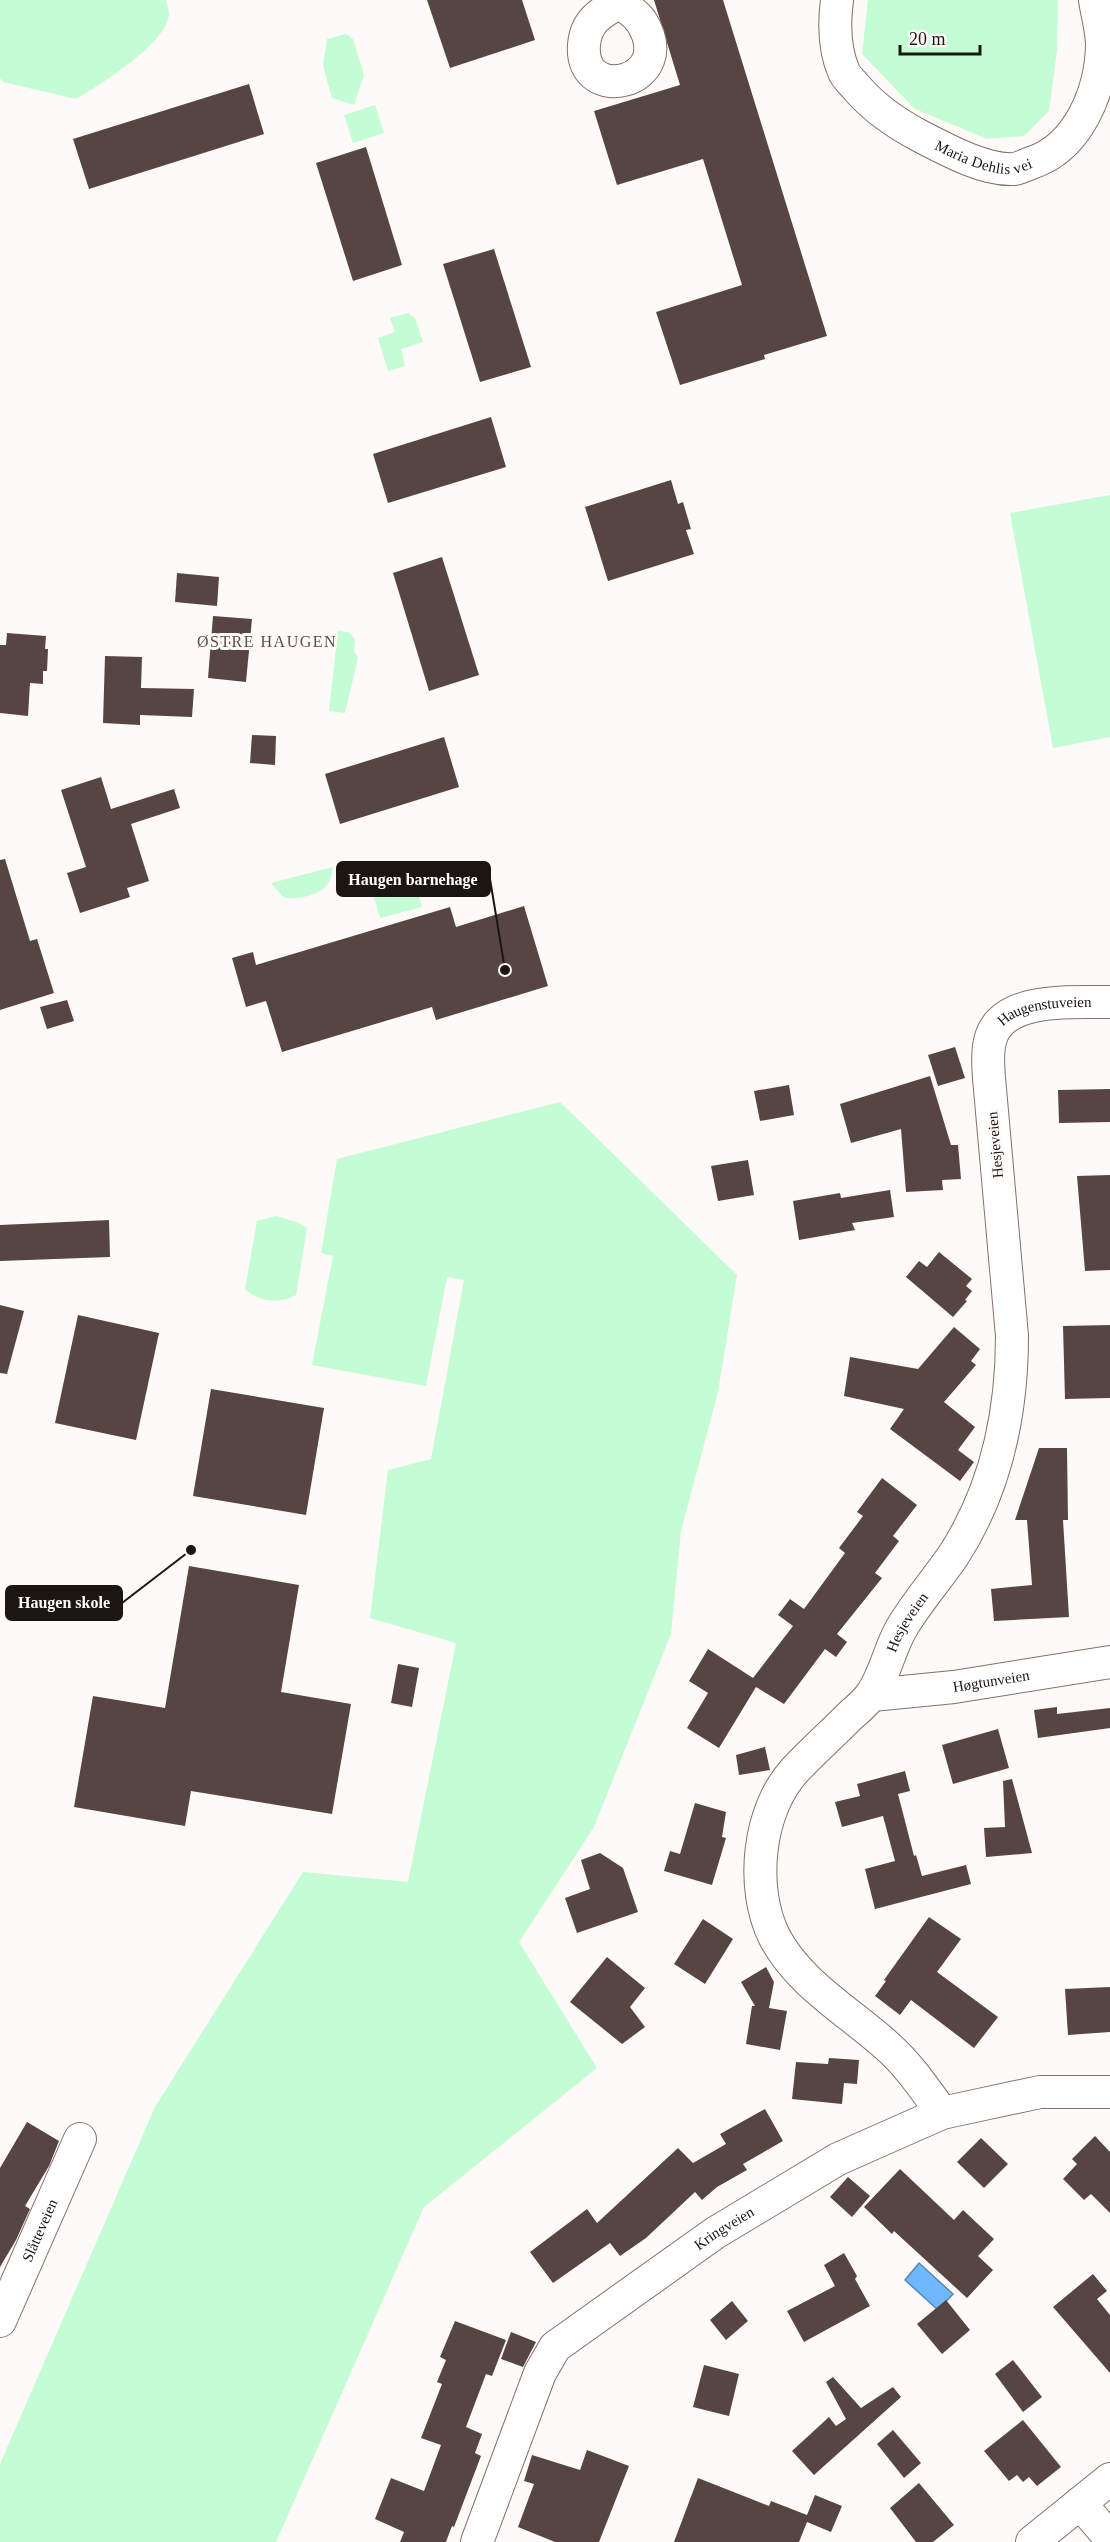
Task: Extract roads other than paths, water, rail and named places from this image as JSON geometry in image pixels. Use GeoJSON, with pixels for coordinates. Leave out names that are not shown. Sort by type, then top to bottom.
{"type":"FeatureCollection","features":[{"type":"Feature","properties":{"kind":"street","name":"Maria Dehlis vei"},"geometry":{"type":"LineString","coordinates":[[837,0],[833,26],[844,73],[889,120],[974,162],[1014,169],[1047,158],[1054,153],[1075,131],[1089,105],[1106,44],[1095,0]]}},
{"type":"Feature","properties":{"kind":"street","name":"Haugenstuveien"},"geometry":{"type":"LineString","coordinates":[[990,1039],[996,1028],[1021,1008],[1035,1005],[1110,1002]]}},
{"type":"Feature","properties":{"kind":"street","name":"Hesjeveien"},"geometry":{"type":"LineString","coordinates":[[942,2113],[907,2066],[887,2045],[811,1983],[793,1963],[774,1935],[764,1905],[760,1862],[764,1832],[773,1804],[793,1772],[872,1695],[902,1625],[953,1555],[977,1514],[992,1476],[1004,1431],[1012,1379],[1012,1336],[989,1078],[990,1039]]}},
{"type":"Feature","properties":{"kind":"street","name":"Høgtunveien"},"geometry":{"type":"LineString","coordinates":[[872,1695],[954,1687],[1110,1662]]}},
{"type":"Feature","properties":{"kind":"street","name":"Kringveien"},"geometry":{"type":"LineString","coordinates":[[477,2542],[540,2373],[555,2347],[715,2233],[838,2159],[942,2113],[1040,2092],[1110,2092]]}},
{"type":"Feature","properties":{"kind":"street","name":"Slåtteveien"},"geometry":{"type":"LineString","coordinates":[[0,2321],[80,2139]]}},
{"type":"Feature","properties":{"kind":"street"},"geometry":{"type":"LineString","coordinates":[[1032,2542],[1110,2479]]}},
{"type":"Feature","properties":{"kind":"street"},"geometry":{"type":"LineString","coordinates":[[1080,2503],[1110,2538]]}},
{"type":"Feature","properties":{"kind":"water"},"geometry":{"type":"Polygon","coordinates":[[[919,2263],[953,2294],[938,2310],[905,2280],[919,2263]]]}},
{"type":"Feature","properties":{"kind":"place","name":"Haugen barnehage"},"geometry":{"type":"Point","coordinates":[505,970]}},
{"type":"Feature","properties":{"kind":"place","name":"Haugen skole"},"geometry":{"type":"Point","coordinates":[191,1550]}},
{"type":"Feature","properties":{"kind":"district","name":"ØSTRE HAUGEN"},"geometry":{"type":"Point","coordinates":[267,641]}}]}
